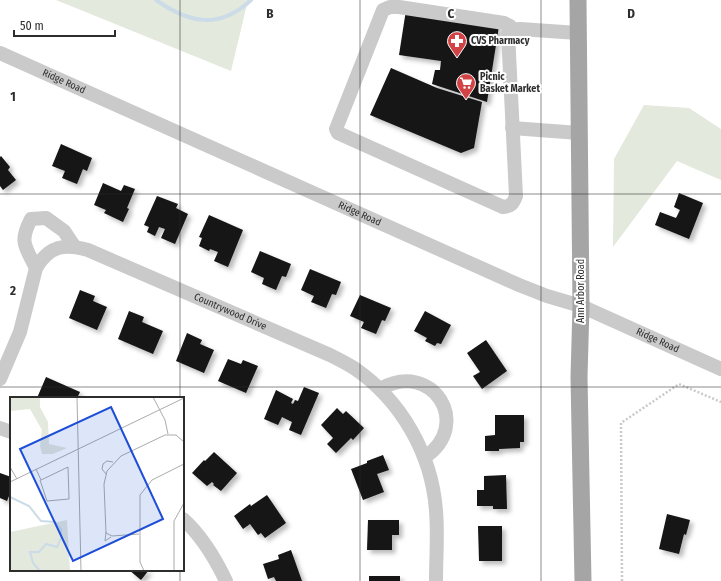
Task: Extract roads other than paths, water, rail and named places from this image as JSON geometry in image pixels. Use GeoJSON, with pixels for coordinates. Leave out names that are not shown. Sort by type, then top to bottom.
{"type":"FeatureCollection","features":[{"type":"Feature","properties":{"kind":"main road","name":"Ann Arbor Road"},"geometry":{"type":"LineString","coordinates":[[578,0],[581,306],[579,377],[583,581]]}},
{"type":"Feature","properties":{"kind":"street"},"geometry":{"type":"LineString","coordinates":[[512,30],[510,26],[504,23],[399,7],[390,7],[383,10],[336,129],[338,133],[503,207],[510,206],[516,196],[508,33],[512,30],[520,29],[578,33]]}},
{"type":"Feature","properties":{"kind":"street","name":"Ridge Road"},"geometry":{"type":"LineString","coordinates":[[0,53],[519,285],[547,296],[581,306],[721,369]]}},
{"type":"Feature","properties":{"kind":"street"},"geometry":{"type":"LineString","coordinates":[[512,128],[579,134]]}},
{"type":"Feature","properties":{"kind":"street"},"geometry":{"type":"LineString","coordinates":[[36,268],[25,246],[23,237],[31,219],[46,218],[64,231],[74,246]]}},
{"type":"Feature","properties":{"kind":"street","name":"Countrywood Drive"},"geometry":{"type":"LineString","coordinates":[[0,379],[20,332],[36,268],[42,258],[60,247],[74,246],[95,253],[330,355],[354,369],[392,402],[408,425],[425,457],[433,487],[436,511],[436,581]]}},
{"type":"Feature","properties":{"kind":"street"},"geometry":{"type":"LineString","coordinates":[[380,390],[389,384],[406,381],[416,382],[429,388],[440,399],[446,417],[446,427],[438,444],[433,451],[425,457]]}},
{"type":"Feature","properties":{"kind":"street"},"geometry":{"type":"LineString","coordinates":[[0,428],[10,432]]}},
{"type":"Feature","properties":{"kind":"street"},"geometry":{"type":"LineString","coordinates":[[184,520],[200,537],[216,560],[226,581]]}},
{"type":"Feature","properties":{"kind":"waterway"},"geometry":{"type":"LineString","coordinates":[[156,0],[180,14],[204,20],[227,16],[239,10],[251,0]]}},
{"type":"Feature","properties":{"kind":"place","name":"CVS Pharmacy"},"geometry":{"type":"Point","coordinates":[457,58]}},
{"type":"Feature","properties":{"kind":"place","name":"Picnic Basket Market"},"geometry":{"type":"Point","coordinates":[466,100]}}]}
